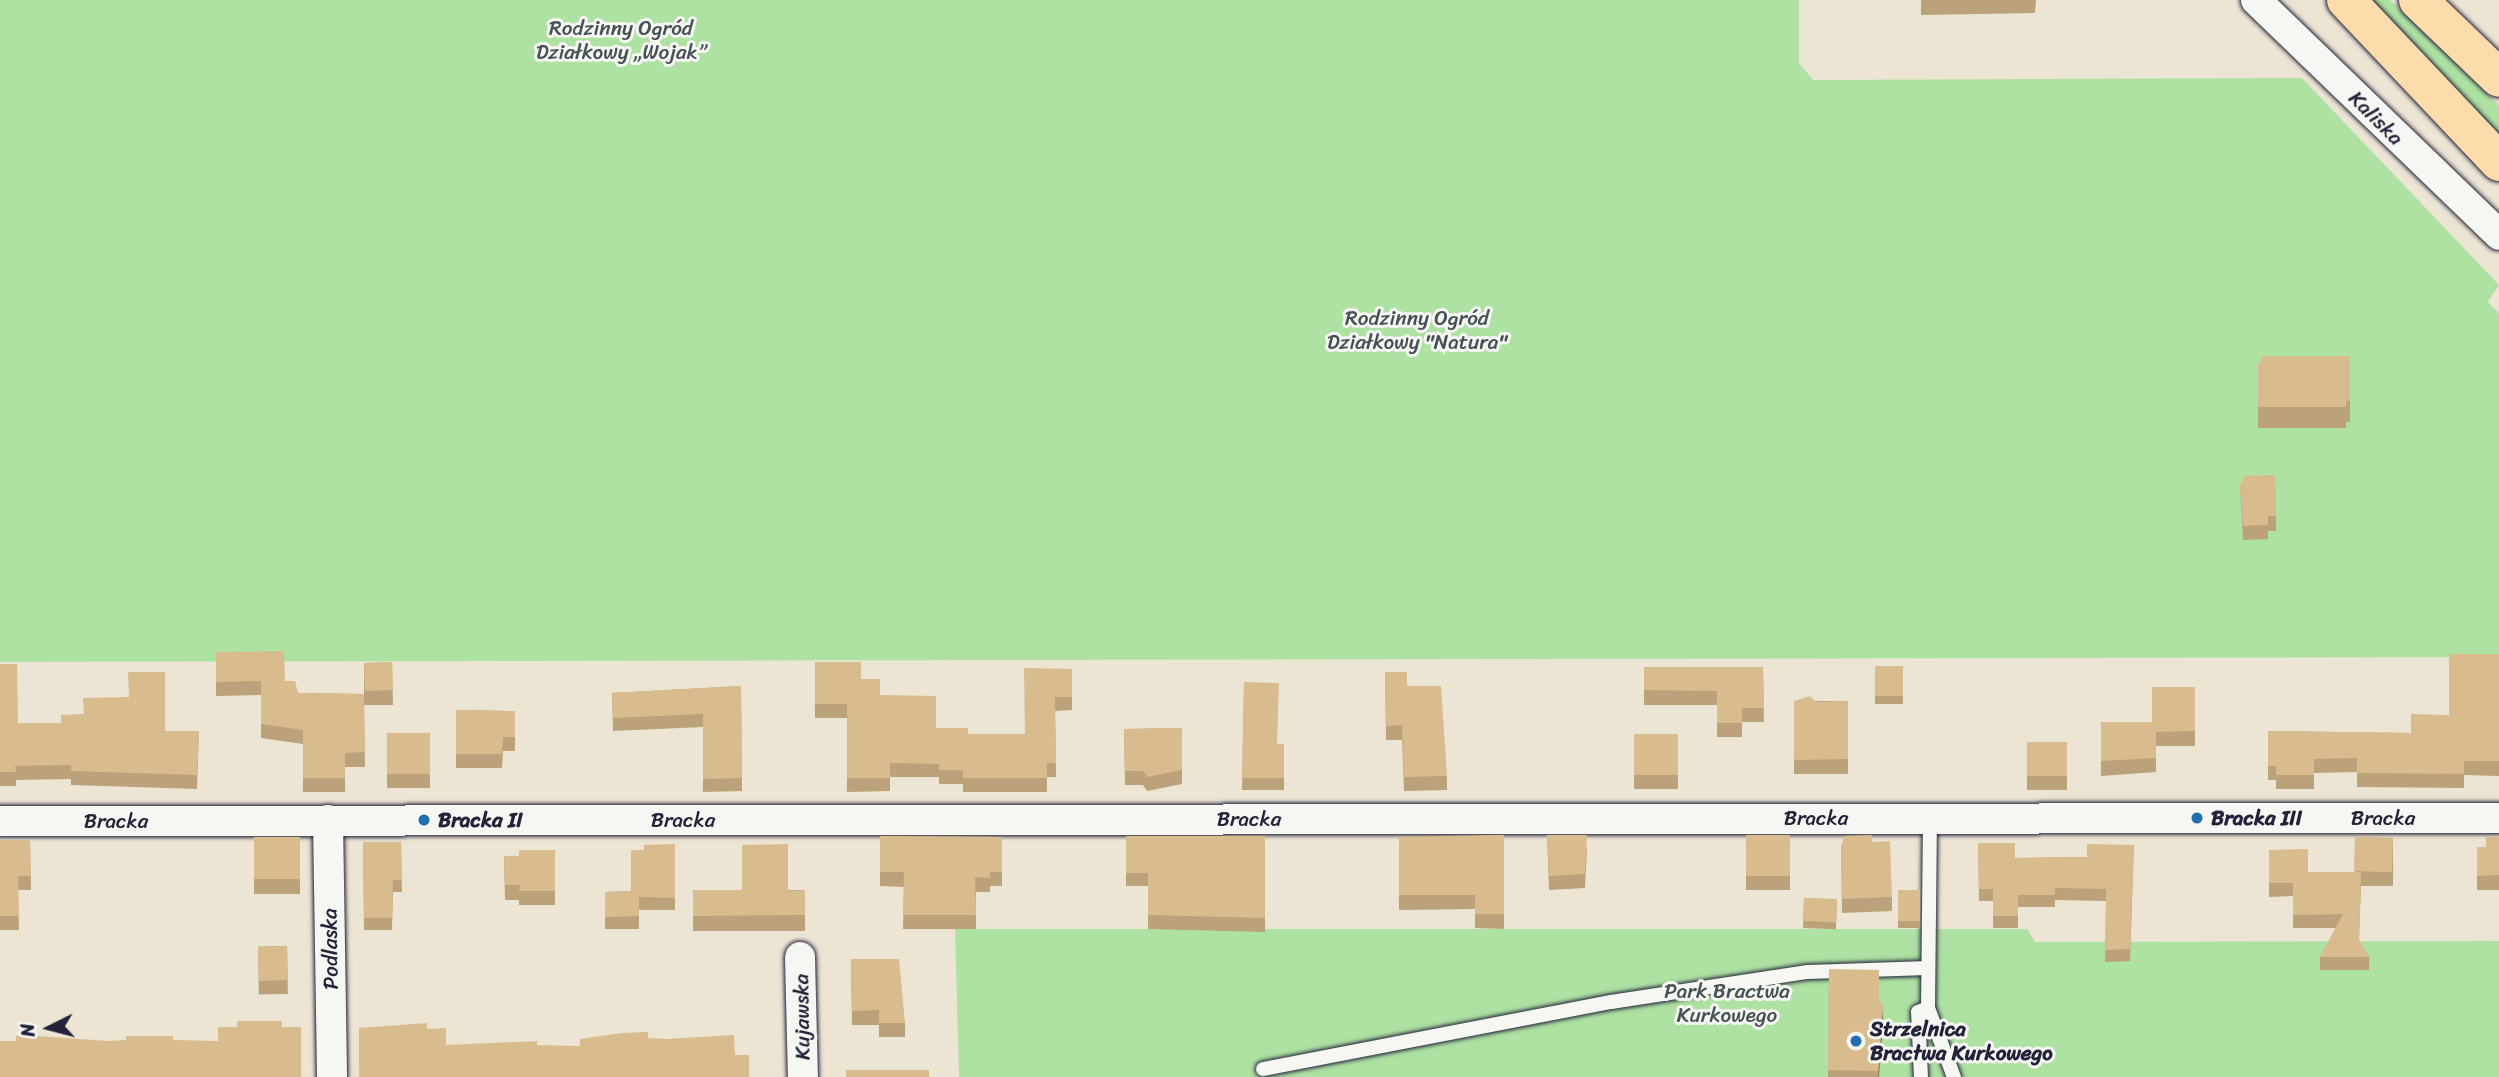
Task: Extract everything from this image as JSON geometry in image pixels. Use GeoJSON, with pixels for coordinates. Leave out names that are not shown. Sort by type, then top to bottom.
{"type":"FeatureCollection","features":[{"type":"Feature","properties":{"kind":"main road"},"geometry":{"type":"LineString","coordinates":[[2346,0],[2499,162]]}},
{"type":"Feature","properties":{"kind":"main road"},"geometry":{"type":"LineString","coordinates":[[2418,0],[2499,78]]}},
{"type":"Feature","properties":{"kind":"street","name":"Kaliska"},"geometry":{"type":"LineString","coordinates":[[2256,0],[2499,235]]}},
{"type":"Feature","properties":{"kind":"street","name":"Bracka"},"geometry":{"type":"LineString","coordinates":[[0,821],[2499,818]]}},
{"type":"Feature","properties":{"kind":"street","name":"Podlaska"},"geometry":{"type":"LineString","coordinates":[[328,820],[332,1077]]}},
{"type":"Feature","properties":{"kind":"street","name":"Kujawska"},"geometry":{"type":"LineString","coordinates":[[800,957],[803,1077]]}},
{"type":"Feature","properties":{"kind":"lane"},"geometry":{"type":"LineString","coordinates":[[1930,818],[1928,1008],[1954,1077]]}},
{"type":"Feature","properties":{"kind":"lane"},"geometry":{"type":"LineString","coordinates":[[1263,1069],[1634,998],[1808,972],[1928,968]]}},
{"type":"Feature","properties":{"kind":"lane"},"geometry":{"type":"LineString","coordinates":[[1921,1077],[1918,1012],[1928,1008]]}},
{"type":"Feature","properties":{"kind":"green space","name":"Rodzinny Ogród Działkowy \"Natura\""},"geometry":{"type":"Polygon","coordinates":[[[0,0],[1799,0],[1799,63],[1813,80],[2302,78],[2499,285],[2488,302],[2499,313],[2499,657],[0,662],[0,0]]]}},
{"type":"Feature","properties":{"kind":"green space"},"geometry":{"type":"Polygon","coordinates":[[[2366,0],[2390,0],[2499,105],[2499,141],[2366,0]]]}},
{"type":"Feature","properties":{"kind":"green space","name":"Park Bractwa Kurkowego"},"geometry":{"type":"Polygon","coordinates":[[[955,929],[2027,929],[2035,942],[2499,941],[2499,1077],[959,1077],[955,929]]]}},
{"type":"Feature","properties":{"kind":"building"},"geometry":{"type":"Polygon","coordinates":[[[2262,356],[2350,356],[2350,401],[2346,401],[2346,407],[2258,407],[2258,363],[2262,363],[2262,356]]]}},
{"type":"Feature","properties":{"kind":"building"},"geometry":{"type":"Polygon","coordinates":[[[2275,475],[2276,516],[2268,516],[2268,525],[2243,526],[2240,485],[2244,476],[2275,475]]]}},
{"type":"Feature","properties":{"kind":"building"},"geometry":{"type":"Polygon","coordinates":[[[284,651],[285,681],[295,681],[298,693],[364,694],[365,752],[345,753],[345,778],[303,778],[303,730],[261,724],[261,681],[216,682],[216,652],[284,651]]]}},
{"type":"Feature","properties":{"kind":"building"},"geometry":{"type":"Polygon","coordinates":[[[2449,654],[2499,654],[2499,761],[2464,761],[2464,774],[2357,773],[2357,758],[2314,759],[2314,775],[2276,775],[2276,766],[2268,766],[2268,731],[2411,733],[2411,714],[2449,715],[2449,654]]]}},
{"type":"Feature","properties":{"kind":"building"},"geometry":{"type":"Polygon","coordinates":[[[392,662],[393,690],[365,691],[364,663],[392,662]]]}},
{"type":"Feature","properties":{"kind":"building"},"geometry":{"type":"Polygon","coordinates":[[[815,662],[861,662],[861,679],[880,679],[880,695],[936,696],[936,728],[968,728],[968,734],[1025,734],[1024,668],[1072,669],[1072,697],[1055,697],[1056,763],[1047,763],[1047,778],[963,778],[963,770],[939,770],[939,764],[890,763],[890,778],[847,778],[847,704],[815,704],[815,662]]]}},
{"type":"Feature","properties":{"kind":"building"},"geometry":{"type":"Polygon","coordinates":[[[0,664],[17,664],[18,723],[61,723],[61,715],[84,714],[83,698],[129,697],[128,672],[165,672],[165,731],[199,731],[197,775],[71,771],[71,765],[15,766],[16,772],[0,772],[0,664]]]}},
{"type":"Feature","properties":{"kind":"building"},"geometry":{"type":"Polygon","coordinates":[[[1875,666],[1903,666],[1903,696],[1875,696],[1875,666]]]}},
{"type":"Feature","properties":{"kind":"building"},"geometry":{"type":"Polygon","coordinates":[[[1644,667],[1763,667],[1764,708],[1742,708],[1742,723],[1717,723],[1717,691],[1644,690],[1644,667]]]}},
{"type":"Feature","properties":{"kind":"building"},"geometry":{"type":"Polygon","coordinates":[[[1385,672],[1407,672],[1407,686],[1441,686],[1447,776],[1404,777],[1402,725],[1386,726],[1385,672]]]}},
{"type":"Feature","properties":{"kind":"building"},"geometry":{"type":"Polygon","coordinates":[[[1244,682],[1279,683],[1277,744],[1284,744],[1284,778],[1242,778],[1244,682]]]}},
{"type":"Feature","properties":{"kind":"building"},"geometry":{"type":"Polygon","coordinates":[[[741,686],[742,778],[703,779],[703,714],[613,718],[612,693],[741,686]]]}},
{"type":"Feature","properties":{"kind":"building"},"geometry":{"type":"Polygon","coordinates":[[[2152,687],[2195,687],[2195,731],[2156,732],[2156,758],[2101,761],[2101,722],[2152,722],[2152,687]]]}},
{"type":"Feature","properties":{"kind":"building"},"geometry":{"type":"Polygon","coordinates":[[[1810,696],[1816,702],[1848,701],[1848,759],[1794,760],[1794,701],[1810,696]]]}},
{"type":"Feature","properties":{"kind":"building"},"geometry":{"type":"Polygon","coordinates":[[[456,710],[515,711],[515,737],[503,737],[502,754],[456,754],[456,710]]]}},
{"type":"Feature","properties":{"kind":"building"},"geometry":{"type":"Polygon","coordinates":[[[1182,728],[1182,770],[1147,777],[1143,771],[1125,771],[1124,729],[1182,728]]]}},
{"type":"Feature","properties":{"kind":"building"},"geometry":{"type":"Polygon","coordinates":[[[387,733],[430,733],[430,774],[387,774],[387,733]]]}},
{"type":"Feature","properties":{"kind":"building"},"geometry":{"type":"Polygon","coordinates":[[[1634,734],[1678,734],[1678,775],[1634,775],[1634,734]]]}},
{"type":"Feature","properties":{"kind":"building"},"geometry":{"type":"Polygon","coordinates":[[[2027,742],[2067,742],[2067,776],[2027,776],[2027,742]]]}},
{"type":"Feature","properties":{"kind":"building"},"geometry":{"type":"Polygon","coordinates":[[[1504,835],[1504,914],[1475,914],[1475,895],[1399,895],[1399,837],[1504,835]]]}},
{"type":"Feature","properties":{"kind":"building"},"geometry":{"type":"Polygon","coordinates":[[[1547,835],[1587,835],[1585,874],[1549,876],[1547,835]]]}},
{"type":"Feature","properties":{"kind":"building"},"geometry":{"type":"Polygon","coordinates":[[[1746,835],[1790,835],[1790,876],[1746,876],[1746,835]]]}},
{"type":"Feature","properties":{"kind":"building"},"geometry":{"type":"Polygon","coordinates":[[[1872,835],[1872,842],[1890,841],[1892,897],[1842,899],[1841,847],[1844,836],[1872,835]]]}},
{"type":"Feature","properties":{"kind":"building"},"geometry":{"type":"Polygon","coordinates":[[[880,836],[1002,837],[1002,872],[990,872],[990,878],[975,877],[976,915],[903,915],[904,872],[880,872],[880,836]]]}},
{"type":"Feature","properties":{"kind":"building"},"geometry":{"type":"Polygon","coordinates":[[[1126,836],[1265,836],[1265,918],[1148,915],[1148,873],[1126,873],[1126,836]]]}},
{"type":"Feature","properties":{"kind":"building"},"geometry":{"type":"Polygon","coordinates":[[[254,837],[300,837],[300,879],[254,879],[254,837]]]}},
{"type":"Feature","properties":{"kind":"building"},"geometry":{"type":"Polygon","coordinates":[[[2355,837],[2393,838],[2392,872],[2354,871],[2355,837]]]}},
{"type":"Feature","properties":{"kind":"building"},"geometry":{"type":"Polygon","coordinates":[[[2486,837],[2499,837],[2499,875],[2477,876],[2477,847],[2486,847],[2486,837]]]}},
{"type":"Feature","properties":{"kind":"building"},"geometry":{"type":"Polygon","coordinates":[[[0,840],[30,840],[31,876],[18,876],[19,916],[0,916],[0,840]]]}},
{"type":"Feature","properties":{"kind":"building"},"geometry":{"type":"Polygon","coordinates":[[[363,842],[401,842],[402,880],[393,880],[392,918],[364,918],[363,842]]]}},
{"type":"Feature","properties":{"kind":"building"},"geometry":{"type":"Polygon","coordinates":[[[1978,843],[2015,843],[2015,858],[2087,857],[2087,844],[2134,845],[2130,949],[2105,950],[2106,889],[2055,888],[2055,895],[2018,895],[2018,916],[1993,916],[1993,889],[1979,889],[1978,843]]]}},
{"type":"Feature","properties":{"kind":"building"},"geometry":{"type":"Polygon","coordinates":[[[675,844],[675,898],[639,897],[639,916],[605,917],[605,892],[631,891],[631,850],[644,850],[644,845],[675,844]]]}},
{"type":"Feature","properties":{"kind":"building"},"geometry":{"type":"Polygon","coordinates":[[[788,844],[788,891],[805,890],[805,915],[693,916],[693,890],[742,890],[742,845],[788,844]]]}},
{"type":"Feature","properties":{"kind":"building"},"geometry":{"type":"Polygon","coordinates":[[[2308,849],[2308,872],[2361,872],[2359,939],[2369,957],[2320,957],[2343,914],[2293,915],[2293,883],[2269,883],[2269,850],[2308,849]]]}},
{"type":"Feature","properties":{"kind":"building"},"geometry":{"type":"Polygon","coordinates":[[[519,850],[555,850],[555,891],[519,891],[520,885],[505,885],[504,856],[519,856],[519,850]]]}},
{"type":"Feature","properties":{"kind":"building"},"geometry":{"type":"Polygon","coordinates":[[[1898,890],[1920,890],[1920,921],[1898,921],[1898,890]]]}},
{"type":"Feature","properties":{"kind":"building"},"geometry":{"type":"Polygon","coordinates":[[[1804,898],[1837,899],[1836,922],[1803,921],[1804,898]]]}},
{"type":"Feature","properties":{"kind":"building"},"geometry":{"type":"Polygon","coordinates":[[[287,946],[288,980],[259,981],[258,947],[287,946]]]}},
{"type":"Feature","properties":{"kind":"building"},"geometry":{"type":"Polygon","coordinates":[[[851,959],[899,959],[905,1023],[879,1023],[879,1010],[852,1011],[851,959]]]}},
{"type":"Feature","properties":{"kind":"building","name":"Strzelnica Bractwa Kurkowego"},"geometry":{"type":"Polygon","coordinates":[[[1829,969],[1879,970],[1879,1003],[1883,1003],[1878,1071],[1828,1070],[1829,969]]]}},
{"type":"Feature","properties":{"kind":"building"},"geometry":{"type":"Polygon","coordinates":[[[237,1021],[282,1021],[282,1027],[301,1027],[301,1077],[0,1077],[0,1041],[16,1041],[16,1036],[108,1041],[126,1040],[126,1036],[173,1036],[173,1040],[218,1041],[218,1027],[237,1027],[237,1021]]]}},
{"type":"Feature","properties":{"kind":"building"},"geometry":{"type":"Polygon","coordinates":[[[427,1023],[427,1029],[446,1028],[446,1045],[537,1041],[537,1045],[580,1046],[580,1039],[648,1032],[648,1038],[666,1039],[734,1035],[735,1055],[749,1055],[749,1077],[359,1077],[359,1028],[427,1023]]]}},
{"type":"Feature","properties":{"kind":"building"},"geometry":{"type":"Polygon","coordinates":[[[846,1070],[929,1070],[929,1077],[846,1077],[846,1070]]]}},
{"type":"Feature","properties":{"kind":"place","name":"Bracka III"},"geometry":{"type":"Point","coordinates":[2197,818]}},
{"type":"Feature","properties":{"kind":"place","name":"Bracka II"},"geometry":{"type":"Point","coordinates":[424,820]}},
{"type":"Feature","properties":{"kind":"place","name":"Strzelnica Bractwa Kurkowego"},"geometry":{"type":"Point","coordinates":[1856,1041]}},
{"type":"Feature","properties":{"kind":"park label","name":"Rodzinny Ogród Działkowy „Wojak”"},"geometry":{"type":"Point","coordinates":[621,40]}}]}
